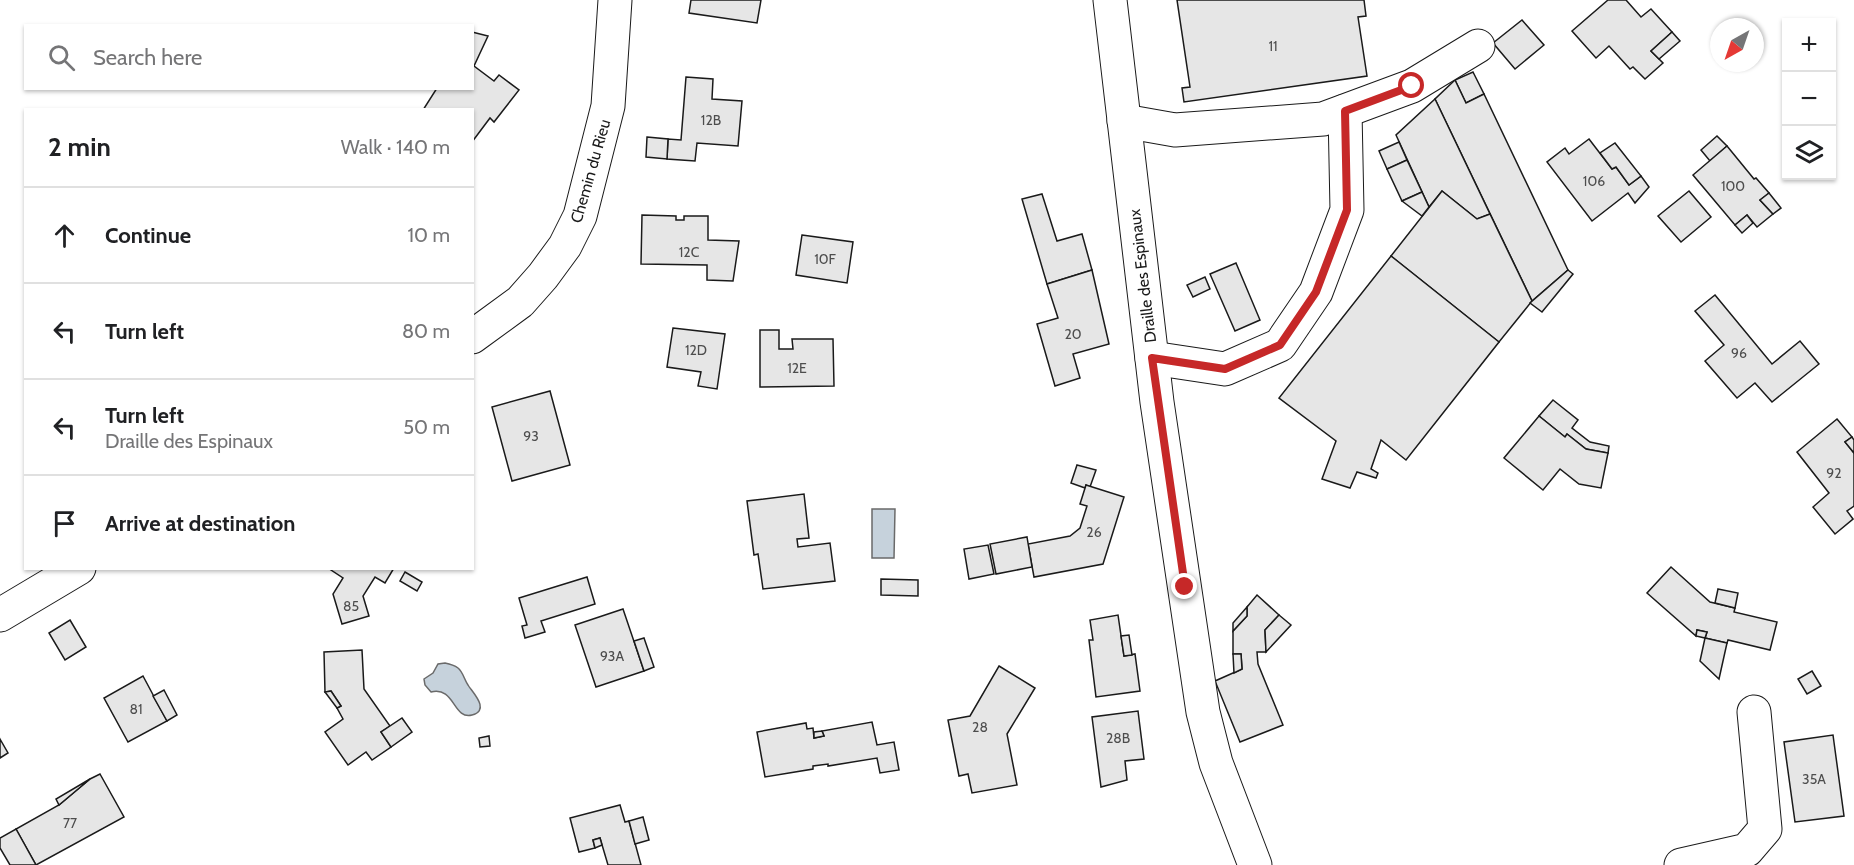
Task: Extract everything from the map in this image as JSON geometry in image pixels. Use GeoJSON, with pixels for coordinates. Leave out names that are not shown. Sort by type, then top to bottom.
{"type":"FeatureCollection","features":[{"type":"Feature","properties":{"kind":"street","name":"Chemin du Rieu"},"geometry":{"type":"LineString","coordinates":[[474,336],[520,302],[565,246],[580,216],[608,106],[615,0]]}},
{"type":"Feature","properties":{"kind":"street","name":"Draille des Espinaux"},"geometry":{"type":"LineString","coordinates":[[1110,0],[1152,358],[1203,712],[1216,763],[1255,865]]}},
{"type":"Feature","properties":{"kind":"street"},"geometry":{"type":"LineString","coordinates":[[1124,121],[1175,130],[1323,119],[1412,86],[1478,46]]}},
{"type":"Feature","properties":{"kind":"street"},"geometry":{"type":"LineString","coordinates":[[1152,358],[1225,369],[1280,345],[1316,292],[1347,210],[1345,111]]}},
{"type":"Feature","properties":{"kind":"street"},"geometry":{"type":"LineString","coordinates":[[0,615],[76,570]]}},
{"type":"Feature","properties":{"kind":"street"},"geometry":{"type":"LineString","coordinates":[[1681,865],[1747,850],[1765,829],[1754,712]]}},
{"type":"Feature","properties":{"kind":"shaded area"},"geometry":{"type":"Polygon","coordinates":[[[872,509],[895,509],[894,558],[872,558],[872,509]]]}},
{"type":"Feature","properties":{"kind":"shaded area"},"geometry":{"type":"Polygon","coordinates":[[[445,663],[455,666],[461,672],[479,701],[480,709],[477,713],[466,715],[461,713],[445,694],[439,691],[431,692],[425,685],[424,679],[433,673],[438,664],[445,663]]]}},
{"type":"Feature","properties":{"kind":"building"},"geometry":{"type":"Polygon","coordinates":[[[691,0],[761,0],[757,23],[689,13],[691,0]]]}},
{"type":"Feature","properties":{"kind":"building"},"geometry":{"type":"Polygon","coordinates":[[[1177,0],[1364,0],[1366,16],[1358,17],[1367,76],[1184,102],[1182,88],[1190,87],[1177,0]]]}},
{"type":"Feature","properties":{"kind":"building"},"geometry":{"type":"Polygon","coordinates":[[[1608,0],[1626,0],[1641,17],[1651,9],[1672,32],[1651,51],[1663,63],[1645,79],[1633,67],[1630,69],[1609,46],[1596,58],[1572,31],[1608,0]]]}},
{"type":"Feature","properties":{"kind":"building"},"geometry":{"type":"Polygon","coordinates":[[[1522,20],[1544,45],[1515,69],[1493,43],[1522,20]]]}},
{"type":"Feature","properties":{"kind":"building"},"geometry":{"type":"Polygon","coordinates":[[[474,32],[488,36],[474,66],[474,32]]]}},
{"type":"Feature","properties":{"kind":"building"},"geometry":{"type":"Polygon","coordinates":[[[1672,32],[1680,41],[1659,59],[1651,51],[1672,32]]]}},
{"type":"Feature","properties":{"kind":"building"},"geometry":{"type":"Polygon","coordinates":[[[474,66],[494,81],[499,75],[519,90],[494,122],[490,118],[474,139],[474,108],[424,108],[436,90],[474,90],[474,66]]]}},
{"type":"Feature","properties":{"kind":"building"},"geometry":{"type":"Polygon","coordinates":[[[1473,72],[1484,94],[1466,103],[1455,80],[1473,72]]]}},
{"type":"Feature","properties":{"kind":"building"},"geometry":{"type":"Polygon","coordinates":[[[686,77],[713,79],[712,99],[742,101],[738,146],[697,143],[695,161],[667,159],[668,139],[681,140],[686,77]]]}},
{"type":"Feature","properties":{"kind":"building"},"geometry":{"type":"Polygon","coordinates":[[[1455,80],[1466,103],[1484,94],[1568,270],[1532,301],[1435,99],[1455,80]]]}},
{"type":"Feature","properties":{"kind":"building"},"geometry":{"type":"Polygon","coordinates":[[[1435,99],[1490,214],[1477,219],[1442,191],[1429,207],[1396,135],[1435,99]]]}},
{"type":"Feature","properties":{"kind":"building"},"geometry":{"type":"Polygon","coordinates":[[[1717,136],[1727,146],[1710,161],[1701,150],[1717,136]]]}},
{"type":"Feature","properties":{"kind":"building"},"geometry":{"type":"Polygon","coordinates":[[[647,137],[668,139],[667,159],[646,157],[647,137]]]}},
{"type":"Feature","properties":{"kind":"building"},"geometry":{"type":"Polygon","coordinates":[[[1589,139],[1612,169],[1616,167],[1629,185],[1641,176],[1649,187],[1635,203],[1628,193],[1592,221],[1547,162],[1565,148],[1569,154],[1589,139]]]}},
{"type":"Feature","properties":{"kind":"building"},"geometry":{"type":"Polygon","coordinates":[[[1399,142],[1407,160],[1387,169],[1379,151],[1399,142]]]}},
{"type":"Feature","properties":{"kind":"building"},"geometry":{"type":"Polygon","coordinates":[[[1615,143],[1641,176],[1629,185],[1616,167],[1612,169],[1600,153],[1615,143]]]}},
{"type":"Feature","properties":{"kind":"building"},"geometry":{"type":"Polygon","coordinates":[[[1727,146],[1754,179],[1756,178],[1769,193],[1760,200],[1773,214],[1757,227],[1747,215],[1735,225],[1693,175],[1727,146]]]}},
{"type":"Feature","properties":{"kind":"building"},"geometry":{"type":"Polygon","coordinates":[[[1407,160],[1422,192],[1402,201],[1387,169],[1407,160]]]}},
{"type":"Feature","properties":{"kind":"building"},"geometry":{"type":"Polygon","coordinates":[[[1442,191],[1477,219],[1490,214],[1532,301],[1499,342],[1391,256],[1442,191]]]}},
{"type":"Feature","properties":{"kind":"building"},"geometry":{"type":"Polygon","coordinates":[[[1689,191],[1711,217],[1681,242],[1658,216],[1689,191]]]}},
{"type":"Feature","properties":{"kind":"building"},"geometry":{"type":"Polygon","coordinates":[[[1422,192],[1429,207],[1422,216],[1402,201],[1422,192]]]}},
{"type":"Feature","properties":{"kind":"building"},"geometry":{"type":"Polygon","coordinates":[[[1769,193],[1781,208],[1773,214],[1760,200],[1769,193]]]}},
{"type":"Feature","properties":{"kind":"building"},"geometry":{"type":"Polygon","coordinates":[[[1042,194],[1057,241],[1082,234],[1092,270],[1047,284],[1022,199],[1042,194]]]}},
{"type":"Feature","properties":{"kind":"building"},"geometry":{"type":"Polygon","coordinates":[[[642,215],[676,216],[676,220],[684,220],[684,216],[708,216],[708,240],[739,241],[733,281],[707,280],[707,265],[641,264],[642,215]]]}},
{"type":"Feature","properties":{"kind":"building"},"geometry":{"type":"Polygon","coordinates":[[[1747,215],[1753,223],[1742,233],[1735,225],[1747,215]]]}},
{"type":"Feature","properties":{"kind":"building"},"geometry":{"type":"Polygon","coordinates":[[[802,235],[853,242],[847,283],[796,275],[802,235]]]}},
{"type":"Feature","properties":{"kind":"building"},"geometry":{"type":"Polygon","coordinates":[[[1391,256],[1499,342],[1406,460],[1381,440],[1371,469],[1378,473],[1376,478],[1357,472],[1350,488],[1322,479],[1336,441],[1279,398],[1391,256]]]}},
{"type":"Feature","properties":{"kind":"building"},"geometry":{"type":"Polygon","coordinates":[[[1236,263],[1260,320],[1235,331],[1210,274],[1236,263]]]}},
{"type":"Feature","properties":{"kind":"building"},"geometry":{"type":"Polygon","coordinates":[[[1092,270],[1109,344],[1073,354],[1080,378],[1055,386],[1037,324],[1058,318],[1047,284],[1092,270]]]}},
{"type":"Feature","properties":{"kind":"building"},"geometry":{"type":"Polygon","coordinates":[[[1568,270],[1573,274],[1542,312],[1530,303],[1568,270]]]}},
{"type":"Feature","properties":{"kind":"building"},"geometry":{"type":"Polygon","coordinates":[[[1205,277],[1210,289],[1193,297],[1187,285],[1205,277]]]}},
{"type":"Feature","properties":{"kind":"building"},"geometry":{"type":"Polygon","coordinates":[[[1715,295],[1772,364],[1800,341],[1819,364],[1772,402],[1755,383],[1737,398],[1705,361],[1724,345],[1695,311],[1715,295]]]}},
{"type":"Feature","properties":{"kind":"building"},"geometry":{"type":"Polygon","coordinates":[[[673,328],[725,334],[717,389],[698,386],[701,372],[667,367],[673,328]]]}},
{"type":"Feature","properties":{"kind":"building"},"geometry":{"type":"Polygon","coordinates":[[[760,330],[779,330],[779,349],[793,349],[792,339],[833,339],[834,386],[760,387],[760,330]]]}},
{"type":"Feature","properties":{"kind":"building"},"geometry":{"type":"Polygon","coordinates":[[[550,391],[570,465],[512,481],[492,407],[550,391]]]}},
{"type":"Feature","properties":{"kind":"building"},"geometry":{"type":"Polygon","coordinates":[[[1553,400],[1578,420],[1572,428],[1590,442],[1609,446],[1608,453],[1586,449],[1567,434],[1565,437],[1539,416],[1553,400]]]}},
{"type":"Feature","properties":{"kind":"building"},"geometry":{"type":"Polygon","coordinates":[[[1539,416],[1565,437],[1567,434],[1586,449],[1608,453],[1601,488],[1579,484],[1560,469],[1543,490],[1504,458],[1539,416]]]}},
{"type":"Feature","properties":{"kind":"building"},"geometry":{"type":"Polygon","coordinates":[[[1837,419],[1852,437],[1845,442],[1854,453],[1854,506],[1847,511],[1853,519],[1835,534],[1813,507],[1829,493],[1797,452],[1837,419]]]}},
{"type":"Feature","properties":{"kind":"building"},"geometry":{"type":"Polygon","coordinates":[[[1852,437],[1854,440],[1854,453],[1845,442],[1852,437]]]}},
{"type":"Feature","properties":{"kind":"building"},"geometry":{"type":"Polygon","coordinates":[[[1077,465],[1096,470],[1090,487],[1086,485],[1085,488],[1071,483],[1077,465]]]}},
{"type":"Feature","properties":{"kind":"building"},"geometry":{"type":"Polygon","coordinates":[[[1086,485],[1124,497],[1103,564],[1034,577],[1028,544],[1070,536],[1080,528],[1087,506],[1080,504],[1086,485]]]}},
{"type":"Feature","properties":{"kind":"building"},"geometry":{"type":"Polygon","coordinates":[[[804,494],[809,538],[797,539],[798,547],[830,543],[835,581],[763,589],[758,554],[754,555],[747,501],[804,494]]]}},
{"type":"Feature","properties":{"kind":"building"},"geometry":{"type":"Polygon","coordinates":[[[1027,537],[1032,567],[996,574],[990,544],[1027,537]]]}},
{"type":"Feature","properties":{"kind":"building"},"geometry":{"type":"Polygon","coordinates":[[[988,545],[994,574],[969,579],[964,549],[988,545]]]}},
{"type":"Feature","properties":{"kind":"building"},"geometry":{"type":"Polygon","coordinates":[[[1671,567],[1710,602],[1735,608],[1734,612],[1777,622],[1770,650],[1728,640],[1727,643],[1705,638],[1707,632],[1697,630],[1696,636],[1647,593],[1671,567]]]}},
{"type":"Feature","properties":{"kind":"building"},"geometry":{"type":"Polygon","coordinates":[[[331,570],[393,570],[385,583],[375,577],[363,596],[369,616],[342,624],[333,594],[343,578],[331,570]]]}},
{"type":"Feature","properties":{"kind":"building"},"geometry":{"type":"Polygon","coordinates":[[[405,572],[422,582],[417,591],[400,581],[405,572]]]}},
{"type":"Feature","properties":{"kind":"building"},"geometry":{"type":"Polygon","coordinates":[[[587,577],[595,604],[541,621],[545,632],[525,638],[522,626],[527,625],[519,598],[587,577]]]}},
{"type":"Feature","properties":{"kind":"building"},"geometry":{"type":"Polygon","coordinates":[[[881,579],[918,580],[918,596],[881,595],[881,579]]]}},
{"type":"Feature","properties":{"kind":"building"},"geometry":{"type":"Polygon","coordinates":[[[1718,589],[1738,593],[1735,608],[1715,603],[1718,589]]]}},
{"type":"Feature","properties":{"kind":"building"},"geometry":{"type":"Polygon","coordinates":[[[1257,595],[1279,615],[1265,630],[1266,652],[1257,652],[1258,664],[1283,725],[1240,742],[1215,681],[1242,669],[1241,654],[1233,654],[1233,631],[1247,616],[1247,607],[1257,595]]]}},
{"type":"Feature","properties":{"kind":"building"},"geometry":{"type":"Polygon","coordinates":[[[1247,607],[1247,616],[1233,631],[1233,623],[1247,607]]]}},
{"type":"Feature","properties":{"kind":"building"},"geometry":{"type":"Polygon","coordinates":[[[623,609],[644,671],[596,687],[575,625],[623,609]]]}},
{"type":"Feature","properties":{"kind":"building"},"geometry":{"type":"Polygon","coordinates":[[[1118,615],[1124,656],[1135,654],[1140,691],[1096,697],[1089,640],[1093,640],[1090,620],[1118,615]]]}},
{"type":"Feature","properties":{"kind":"building"},"geometry":{"type":"Polygon","coordinates":[[[1279,615],[1291,625],[1266,652],[1265,630],[1279,615]]]}},
{"type":"Feature","properties":{"kind":"building"},"geometry":{"type":"Polygon","coordinates":[[[70,620],[86,647],[65,660],[49,633],[70,620]]]}},
{"type":"Feature","properties":{"kind":"building"},"geometry":{"type":"Polygon","coordinates":[[[1697,630],[1707,632],[1705,638],[1696,636],[1697,630]]]}},
{"type":"Feature","properties":{"kind":"building"},"geometry":{"type":"Polygon","coordinates":[[[1129,635],[1132,655],[1124,656],[1121,636],[1129,635]]]}},
{"type":"Feature","properties":{"kind":"building"},"geometry":{"type":"Polygon","coordinates":[[[644,638],[654,667],[644,671],[634,641],[644,638]]]}},
{"type":"Feature","properties":{"kind":"building"},"geometry":{"type":"Polygon","coordinates":[[[1705,638],[1727,643],[1719,679],[1700,661],[1705,638]]]}},
{"type":"Feature","properties":{"kind":"building"},"geometry":{"type":"Polygon","coordinates":[[[362,650],[364,689],[390,726],[381,732],[391,747],[372,760],[366,752],[348,765],[325,732],[343,719],[337,708],[341,706],[331,691],[325,692],[324,652],[362,650]]]}},
{"type":"Feature","properties":{"kind":"building"},"geometry":{"type":"Polygon","coordinates":[[[1233,654],[1241,654],[1242,669],[1234,673],[1233,654]]]}},
{"type":"Feature","properties":{"kind":"building"},"geometry":{"type":"Polygon","coordinates":[[[999,666],[1035,688],[1007,734],[1017,785],[972,793],[968,774],[959,776],[948,720],[970,716],[999,666]]]}},
{"type":"Feature","properties":{"kind":"building"},"geometry":{"type":"Polygon","coordinates":[[[1812,671],[1821,686],[1807,694],[1798,679],[1812,671]]]}},
{"type":"Feature","properties":{"kind":"building"},"geometry":{"type":"Polygon","coordinates":[[[143,676],[167,721],[128,742],[104,698],[143,676]]]}},
{"type":"Feature","properties":{"kind":"building"},"geometry":{"type":"Polygon","coordinates":[[[164,690],[177,715],[167,721],[153,696],[164,690]]]}},
{"type":"Feature","properties":{"kind":"building"},"geometry":{"type":"Polygon","coordinates":[[[331,691],[341,706],[337,708],[325,692],[331,691]]]}},
{"type":"Feature","properties":{"kind":"building"},"geometry":{"type":"Polygon","coordinates":[[[1138,711],[1144,759],[1125,761],[1127,780],[1101,787],[1092,717],[1138,711]]]}},
{"type":"Feature","properties":{"kind":"building"},"geometry":{"type":"Polygon","coordinates":[[[402,718],[412,732],[391,747],[381,732],[402,718]]]}},
{"type":"Feature","properties":{"kind":"building"},"geometry":{"type":"Polygon","coordinates":[[[872,722],[877,745],[894,742],[899,770],[880,773],[877,758],[828,766],[828,764],[813,766],[813,769],[765,777],[757,732],[806,723],[807,729],[813,728],[814,738],[824,736],[822,731],[872,722]]]}},
{"type":"Feature","properties":{"kind":"building"},"geometry":{"type":"Polygon","coordinates":[[[822,731],[824,736],[814,738],[814,732],[822,731]]]}},
{"type":"Feature","properties":{"kind":"building"},"geometry":{"type":"Polygon","coordinates":[[[1833,735],[1844,816],[1795,822],[1784,742],[1833,735]]]}},
{"type":"Feature","properties":{"kind":"building"},"geometry":{"type":"Polygon","coordinates":[[[489,736],[490,746],[480,747],[479,738],[489,736]]]}},
{"type":"Feature","properties":{"kind":"building"},"geometry":{"type":"Polygon","coordinates":[[[0,739],[8,753],[0,758],[0,739]]]}},
{"type":"Feature","properties":{"kind":"building"},"geometry":{"type":"Polygon","coordinates":[[[100,774],[124,817],[36,865],[16,829],[59,805],[90,779],[100,774]]]}},
{"type":"Feature","properties":{"kind":"building"},"geometry":{"type":"Polygon","coordinates":[[[90,779],[59,805],[56,799],[90,779]]]}},
{"type":"Feature","properties":{"kind":"building"},"geometry":{"type":"Polygon","coordinates":[[[620,805],[625,822],[629,821],[641,865],[608,865],[600,838],[593,840],[595,848],[579,852],[570,818],[620,805]]]}},
{"type":"Feature","properties":{"kind":"building"},"geometry":{"type":"Polygon","coordinates":[[[643,817],[649,840],[635,844],[629,821],[643,817]]]}},
{"type":"Feature","properties":{"kind":"building"},"geometry":{"type":"Polygon","coordinates":[[[16,829],[36,865],[10,865],[0,848],[0,838],[16,829]]]}},
{"type":"Feature","properties":{"kind":"building"},"geometry":{"type":"Polygon","coordinates":[[[600,838],[602,845],[595,848],[593,840],[600,838]]]}},
{"type":"Feature","properties":{"kind":"route"},"geometry":{"type":"LineString","coordinates":[[1185,587],[1152,358],[1225,369],[1280,345],[1316,292],[1347,210],[1345,111],[1412,86]]}}]}
